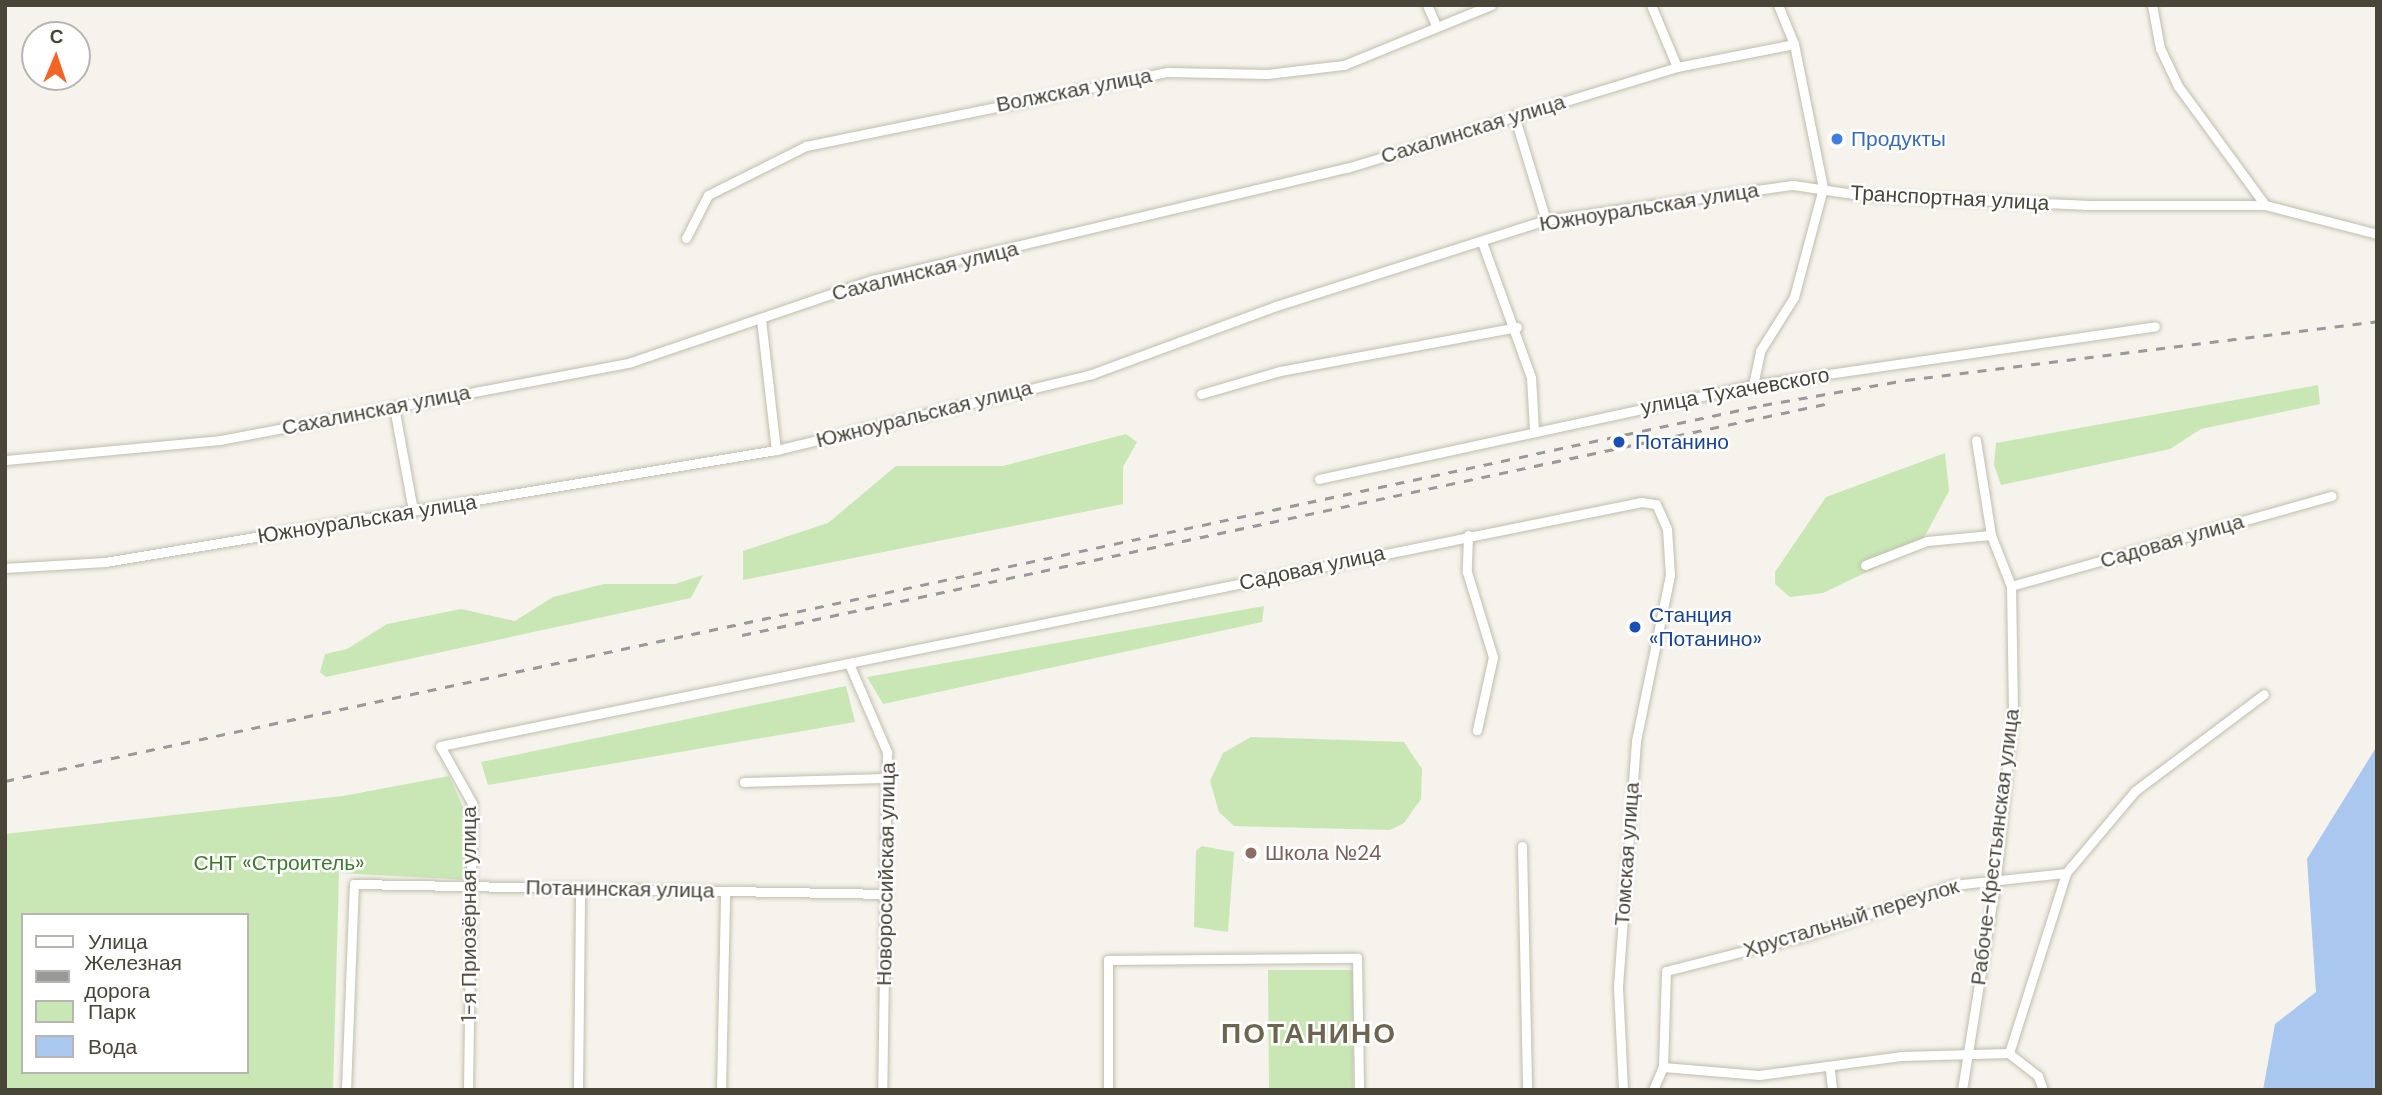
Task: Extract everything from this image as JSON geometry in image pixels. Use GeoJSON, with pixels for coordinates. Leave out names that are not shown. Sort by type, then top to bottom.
{"type":"FeatureCollection","features":[{"type":"Feature","properties":{"kind":"street"},"geometry":{"type":"LineString","coordinates":[[1427,5],[1437,27]]}},
{"type":"Feature","properties":{"kind":"street","name":"Волжская улица"},"geometry":{"type":"LineString","coordinates":[[686,238],[708,195],[806,146],[1167,72],[1267,74],[1344,65],[1491,5]]}},
{"type":"Feature","properties":{"kind":"street"},"geometry":{"type":"LineString","coordinates":[[1651,5],[1677,67]]}},
{"type":"Feature","properties":{"kind":"street","name":"Транспортная улица"},"geometry":{"type":"LineString","coordinates":[[1778,5],[1794,44],[1823,188],[1860,195],[2085,205],[2265,205],[2377,234]]}},
{"type":"Feature","properties":{"kind":"street"},"geometry":{"type":"LineString","coordinates":[[2152,5],[2160,47],[2178,86],[2265,205]]}},
{"type":"Feature","properties":{"kind":"street","name":"Сахалинская улица"},"geometry":{"type":"LineString","coordinates":[[5,460],[220,440],[631,362],[872,280],[1347,168],[1677,67],[1794,44]]}},
{"type":"Feature","properties":{"kind":"street"},"geometry":{"type":"LineString","coordinates":[[1514,116],[1546,220]]}},
{"type":"Feature","properties":{"kind":"street","name":"Южноуральская улица"},"geometry":{"type":"LineString","coordinates":[[5,568],[105,562],[776,450],[1093,374],[1276,306],[1546,220],[1793,185],[1823,188]]}},
{"type":"Feature","properties":{"kind":"street"},"geometry":{"type":"LineString","coordinates":[[1753,385],[1760,351],[1794,297],[1823,188]]}},
{"type":"Feature","properties":{"kind":"street"},"geometry":{"type":"LineString","coordinates":[[1482,242],[1517,327],[1531,377],[1534,429]]}},
{"type":"Feature","properties":{"kind":"street"},"geometry":{"type":"LineString","coordinates":[[761,319],[776,450]]}},
{"type":"Feature","properties":{"kind":"street","name":"улица Тухачевского"},"geometry":{"type":"LineString","coordinates":[[1319,479],[1534,429],[1753,385],[2155,326]]}},
{"type":"Feature","properties":{"kind":"street"},"geometry":{"type":"LineString","coordinates":[[1201,394],[1293,368],[1517,327]]}},
{"type":"Feature","properties":{"kind":"street"},"geometry":{"type":"LineString","coordinates":[[394,407],[413,511]]}},
{"type":"Feature","properties":{"kind":"street","name":"Рабоче-Крестьянская улица"},"geometry":{"type":"LineString","coordinates":[[1962,1090],[1996,878],[2013,712],[2011,586],[1991,535],[1976,440]]}},
{"type":"Feature","properties":{"kind":"street","name":"Садовая улица"},"geometry":{"type":"LineString","coordinates":[[2011,586],[2332,496]]}},
{"type":"Feature","properties":{"kind":"street","name":"Садовая улица"},"geometry":{"type":"LineString","coordinates":[[440,746],[849,666],[1628,503],[1656,504],[1671,552],[1658,621]]}},
{"type":"Feature","properties":{"kind":"street"},"geometry":{"type":"LineString","coordinates":[[1468,535],[1467,572],[1493,657],[1477,730]]}},
{"type":"Feature","properties":{"kind":"street"},"geometry":{"type":"LineString","coordinates":[[1865,565],[1927,541],[1991,535]]}},
{"type":"Feature","properties":{"kind":"street","name":"Томская улица"},"geometry":{"type":"LineString","coordinates":[[1623,1090],[1618,987],[1623,891],[1636,741],[1658,621]]}},
{"type":"Feature","properties":{"kind":"street","name":"Новороссийская улица"},"geometry":{"type":"LineString","coordinates":[[849,666],[880,726],[888,778],[882,1090]]}},
{"type":"Feature","properties":{"kind":"street"},"geometry":{"type":"LineString","coordinates":[[2009,1053],[2066,873],[2135,791],[2263,694]]}},
{"type":"Feature","properties":{"kind":"street","name":"1-я Приозёрная улица"},"geometry":{"type":"LineString","coordinates":[[440,746],[472,803],[473,886],[468,1090]]}},
{"type":"Feature","properties":{"kind":"street"},"geometry":{"type":"LineString","coordinates":[[744,782],[888,778]]}},
{"type":"Feature","properties":{"kind":"street"},"geometry":{"type":"LineString","coordinates":[[1522,846],[1527,1090]]}},
{"type":"Feature","properties":{"kind":"street","name":"Хрустальный переулок"},"geometry":{"type":"LineString","coordinates":[[1663,1067],[1665,971],[1811,934],[1953,885],[1996,878],[2066,873]]}},
{"type":"Feature","properties":{"kind":"street","name":"Потанинская улица"},"geometry":{"type":"LineString","coordinates":[[346,1090],[354,884],[887,894]]}},
{"type":"Feature","properties":{"kind":"street"},"geometry":{"type":"LineString","coordinates":[[578,1090],[580,888]]}},
{"type":"Feature","properties":{"kind":"street"},"geometry":{"type":"LineString","coordinates":[[721,1090],[725,891]]}},
{"type":"Feature","properties":{"kind":"street"},"geometry":{"type":"LineString","coordinates":[[1108,1090],[1108,960],[1357,958],[1359,1090]]}},
{"type":"Feature","properties":{"kind":"street"},"geometry":{"type":"LineString","coordinates":[[1653,1090],[1663,1067],[1759,1075],[1830,1070],[1900,1056],[2009,1053],[2038,1076],[2043,1090]]}},
{"type":"Feature","properties":{"kind":"street"},"geometry":{"type":"LineString","coordinates":[[1830,1070],[1832,1090]]}},
{"type":"Feature","properties":{"kind":"green space"},"geometry":{"type":"Polygon","coordinates":[[[2318,385],[2320,404],[2201,429],[2170,449],[2001,485],[1994,465],[1996,443],[2318,385]]]}},
{"type":"Feature","properties":{"kind":"green space"},"geometry":{"type":"Polygon","coordinates":[[[1126,434],[1137,442],[1123,467],[1123,504],[743,580],[743,551],[828,523],[896,466],[1003,466],[1126,434]]]}},
{"type":"Feature","properties":{"kind":"green space"},"geometry":{"type":"Polygon","coordinates":[[[1945,453],[1949,491],[1919,547],[1823,593],[1790,597],[1775,584],[1775,572],[1826,497],[1945,453]]]}},
{"type":"Feature","properties":{"kind":"green space"},"geometry":{"type":"Polygon","coordinates":[[[703,575],[691,598],[326,677],[320,672],[325,654],[347,649],[387,624],[461,609],[515,621],[553,597],[604,584],[675,584],[703,575]]]}},
{"type":"Feature","properties":{"kind":"green space"},"geometry":{"type":"Polygon","coordinates":[[[1264,606],[1262,622],[883,704],[867,677],[1264,606]]]}},
{"type":"Feature","properties":{"kind":"green space"},"geometry":{"type":"Polygon","coordinates":[[[846,686],[855,722],[488,785],[481,762],[846,686]]]}},
{"type":"Feature","properties":{"kind":"green space"},"geometry":{"type":"Polygon","coordinates":[[[1251,737],[1404,742],[1422,769],[1421,799],[1404,823],[1390,830],[1234,826],[1219,812],[1210,781],[1223,753],[1251,737]]]}},
{"type":"Feature","properties":{"kind":"green space","name":"СНТ «Строитель»"},"geometry":{"type":"Polygon","coordinates":[[[449,776],[468,818],[468,880],[339,873],[333,1090],[5,1090],[5,834],[343,796],[449,776]]]}},
{"type":"Feature","properties":{"kind":"green space"},"geometry":{"type":"Polygon","coordinates":[[[1202,846],[1234,852],[1228,932],[1194,927],[1196,851],[1202,846]]]}},
{"type":"Feature","properties":{"kind":"green space"},"geometry":{"type":"Polygon","coordinates":[[[1268,970],[1353,970],[1353,1090],[1269,1090],[1268,970]]]}},
{"type":"Feature","properties":{"kind":"water"},"geometry":{"type":"Polygon","coordinates":[[[2377,746],[2377,1090],[2263,1090],[2275,1024],[2316,992],[2307,859],[2377,746]]]}},
{"type":"Feature","properties":{"kind":"railway"},"geometry":{"type":"LineString","coordinates":[[5,781],[1763,405],[1906,380],[2377,321]]}},
{"type":"Feature","properties":{"kind":"railway"},"geometry":{"type":"LineString","coordinates":[[742,635],[1830,403]]}},
{"type":"Feature","properties":{"kind":"place","name":"Продукты"},"geometry":{"type":"Point","coordinates":[1837,139]}},
{"type":"Feature","properties":{"kind":"place","name":"Потанино"},"geometry":{"type":"Point","coordinates":[1619,442]}},
{"type":"Feature","properties":{"kind":"place","name":"Станция «Потанино»"},"geometry":{"type":"Point","coordinates":[1635,627]}},
{"type":"Feature","properties":{"kind":"place","name":"Школа №24"},"geometry":{"type":"Point","coordinates":[1251,853]}},
{"type":"Feature","properties":{"kind":"district","name":"ПОТАНИНО"},"geometry":{"type":"Point","coordinates":[1309,1034]}}]}
